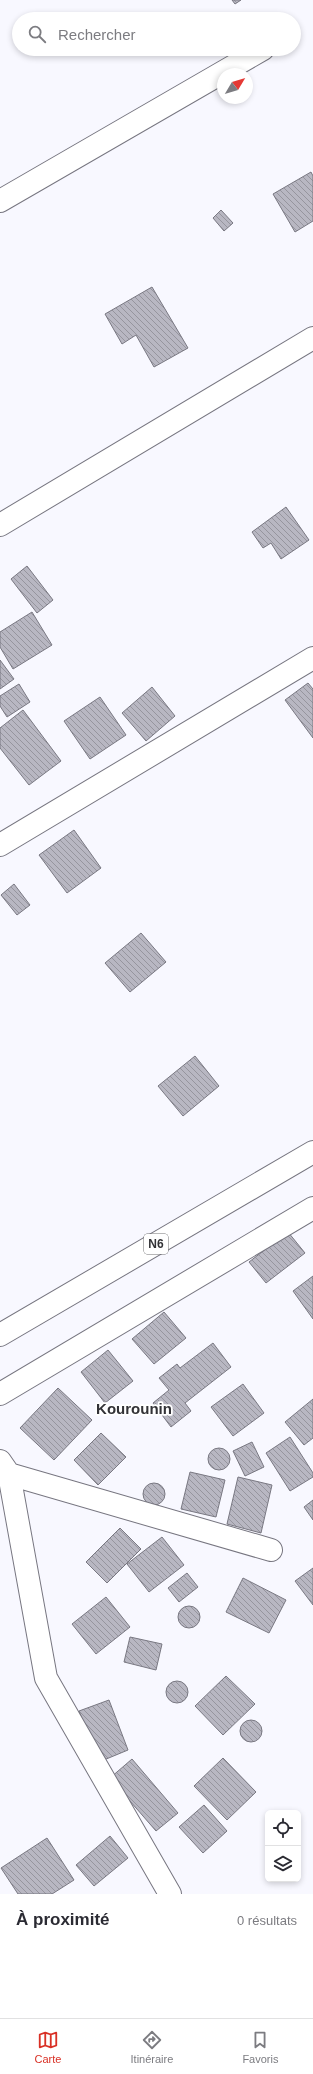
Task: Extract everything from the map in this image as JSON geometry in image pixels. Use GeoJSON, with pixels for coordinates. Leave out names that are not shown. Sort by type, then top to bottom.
{"type":"FeatureCollection","features":[{"type":"Feature","properties":{"kind":"main road"},"geometry":{"type":"LineString","coordinates":[[0,202],[251,56]]}},
{"type":"Feature","properties":{"kind":"main road"},"geometry":{"type":"LineString","coordinates":[[0,525],[313,338]]}},
{"type":"Feature","properties":{"kind":"main road"},"geometry":{"type":"LineString","coordinates":[[0,844],[313,658]]}},
{"type":"Feature","properties":{"kind":"main road","name":"N6"},"geometry":{"type":"LineString","coordinates":[[0,1335],[313,1152]]}},
{"type":"Feature","properties":{"kind":"main road"},"geometry":{"type":"LineString","coordinates":[[0,1394],[313,1208]]}},
{"type":"Feature","properties":{"kind":"main road"},"geometry":{"type":"LineString","coordinates":[[170,1894],[46,1678],[4,1467],[271,1550]]}},
{"type":"Feature","properties":{"kind":"building"},"geometry":{"type":"Polygon","coordinates":[[[232,0],[241,0],[235,4],[232,0]]]}},
{"type":"Feature","properties":{"kind":"building"},"geometry":{"type":"Polygon","coordinates":[[[311,172],[313,176],[313,221],[295,232],[273,194],[311,172]]]}},
{"type":"Feature","properties":{"kind":"building"},"geometry":{"type":"Polygon","coordinates":[[[221,210],[233,223],[224,231],[213,218],[221,210]]]}},
{"type":"Feature","properties":{"kind":"building"},"geometry":{"type":"Polygon","coordinates":[[[152,287],[188,348],[154,367],[136,335],[122,344],[105,314],[152,287]]]}},
{"type":"Feature","properties":{"kind":"building"},"geometry":{"type":"Polygon","coordinates":[[[286,507],[309,540],[281,559],[271,543],[263,548],[252,532],[286,507]]]}},
{"type":"Feature","properties":{"kind":"building"},"geometry":{"type":"Polygon","coordinates":[[[27,566],[53,600],[37,613],[11,579],[27,566]]]}},
{"type":"Feature","properties":{"kind":"building"},"geometry":{"type":"Polygon","coordinates":[[[32,612],[52,645],[13,669],[0,647],[0,632],[32,612]]]}},
{"type":"Feature","properties":{"kind":"building"},"geometry":{"type":"Polygon","coordinates":[[[0,660],[14,679],[0,689],[0,660]]]}},
{"type":"Feature","properties":{"kind":"building"},"geometry":{"type":"Polygon","coordinates":[[[308,683],[313,689],[313,738],[285,700],[308,683]]]}},
{"type":"Feature","properties":{"kind":"building"},"geometry":{"type":"Polygon","coordinates":[[[19,684],[30,702],[7,717],[0,706],[0,696],[19,684]]]}},
{"type":"Feature","properties":{"kind":"building"},"geometry":{"type":"Polygon","coordinates":[[[152,687],[175,716],[146,741],[122,713],[152,687]]]}},
{"type":"Feature","properties":{"kind":"building"},"geometry":{"type":"Polygon","coordinates":[[[100,697],[126,735],[90,759],[64,721],[100,697]]]}},
{"type":"Feature","properties":{"kind":"building"},"geometry":{"type":"Polygon","coordinates":[[[23,710],[61,761],[29,785],[0,748],[0,728],[23,710]]]}},
{"type":"Feature","properties":{"kind":"building"},"geometry":{"type":"Polygon","coordinates":[[[74,830],[101,868],[67,893],[39,855],[74,830]]]}},
{"type":"Feature","properties":{"kind":"building"},"geometry":{"type":"Polygon","coordinates":[[[14,884],[30,905],[17,915],[1,895],[14,884]]]}},
{"type":"Feature","properties":{"kind":"building"},"geometry":{"type":"Polygon","coordinates":[[[141,933],[166,962],[130,992],[105,963],[141,933]]]}},
{"type":"Feature","properties":{"kind":"building"},"geometry":{"type":"Polygon","coordinates":[[[195,1056],[219,1086],[183,1116],[158,1086],[195,1056]]]}},
{"type":"Feature","properties":{"kind":"building"},"geometry":{"type":"Polygon","coordinates":[[[288,1232],[305,1253],[266,1283],[249,1262],[288,1232]]]}},
{"type":"Feature","properties":{"kind":"building"},"geometry":{"type":"Polygon","coordinates":[[[313,1276],[313,1319],[293,1291],[313,1276]]]}},
{"type":"Feature","properties":{"kind":"building"},"geometry":{"type":"Polygon","coordinates":[[[164,1312],[186,1338],[154,1364],[132,1339],[164,1312]]]}},
{"type":"Feature","properties":{"kind":"building"},"geometry":{"type":"Polygon","coordinates":[[[213,1343],[231,1367],[185,1403],[191,1411],[171,1427],[153,1403],[169,1390],[159,1378],[177,1364],[180,1368],[213,1343]]]}},
{"type":"Feature","properties":{"kind":"building"},"geometry":{"type":"Polygon","coordinates":[[[108,1350],[133,1381],[105,1403],[81,1372],[108,1350]]]}},
{"type":"Feature","properties":{"kind":"building"},"geometry":{"type":"Polygon","coordinates":[[[243,1384],[264,1413],[233,1436],[211,1407],[243,1384]]]}},
{"type":"Feature","properties":{"kind":"building"},"geometry":{"type":"Polygon","coordinates":[[[58,1388],[92,1420],[54,1460],[20,1428],[58,1388]]]}},
{"type":"Feature","properties":{"kind":"building"},"geometry":{"type":"Polygon","coordinates":[[[313,1399],[313,1438],[304,1445],[285,1422],[313,1399]]]}},
{"type":"Feature","properties":{"kind":"building"},"geometry":{"type":"Polygon","coordinates":[[[101,1433],[126,1457],[98,1485],[74,1460],[101,1433]]]}},
{"type":"Feature","properties":{"kind":"building"},"geometry":{"type":"Polygon","coordinates":[[[290,1437],[313,1473],[313,1477],[290,1491],[266,1453],[290,1437]]]}},
{"type":"Feature","properties":{"kind":"building"},"geometry":{"type":"Polygon","coordinates":[[[252,1442],[264,1467],[245,1476],[233,1451],[252,1442]]]}},
{"type":"Feature","properties":{"kind":"building"},"geometry":{"type":"Polygon","coordinates":[[[219,1448],[227,1451],[230,1459],[227,1467],[219,1470],[211,1467],[208,1459],[211,1451],[219,1448]]]}},
{"type":"Feature","properties":{"kind":"building"},"geometry":{"type":"Polygon","coordinates":[[[190,1472],[225,1480],[216,1517],[181,1509],[190,1472]]]}},
{"type":"Feature","properties":{"kind":"building"},"geometry":{"type":"Polygon","coordinates":[[[238,1477],[272,1485],[261,1533],[227,1524],[238,1477]]]}},
{"type":"Feature","properties":{"kind":"building"},"geometry":{"type":"Polygon","coordinates":[[[154,1483],[162,1486],[165,1494],[162,1502],[154,1505],[146,1502],[143,1494],[146,1486],[154,1483]]]}},
{"type":"Feature","properties":{"kind":"building"},"geometry":{"type":"Polygon","coordinates":[[[313,1500],[313,1520],[304,1507],[313,1500]]]}},
{"type":"Feature","properties":{"kind":"building"},"geometry":{"type":"Polygon","coordinates":[[[120,1528],[141,1549],[107,1583],[86,1562],[120,1528]]]}},
{"type":"Feature","properties":{"kind":"building"},"geometry":{"type":"Polygon","coordinates":[[[162,1537],[184,1565],[149,1592],[127,1564],[162,1537]]]}},
{"type":"Feature","properties":{"kind":"building"},"geometry":{"type":"Polygon","coordinates":[[[313,1568],[313,1605],[295,1581],[313,1568]]]}},
{"type":"Feature","properties":{"kind":"building"},"geometry":{"type":"Polygon","coordinates":[[[187,1573],[198,1587],[179,1602],[168,1588],[187,1573]]]}},
{"type":"Feature","properties":{"kind":"building"},"geometry":{"type":"Polygon","coordinates":[[[243,1578],[286,1600],[269,1633],[226,1612],[243,1578]]]}},
{"type":"Feature","properties":{"kind":"building"},"geometry":{"type":"Polygon","coordinates":[[[106,1597],[130,1627],[96,1654],[72,1624],[106,1597]]]}},
{"type":"Feature","properties":{"kind":"building"},"geometry":{"type":"Polygon","coordinates":[[[189,1606],[197,1609],[200,1617],[197,1625],[189,1628],[181,1625],[178,1617],[181,1609],[189,1606]]]}},
{"type":"Feature","properties":{"kind":"building"},"geometry":{"type":"Polygon","coordinates":[[[130,1637],[162,1644],[156,1670],[124,1662],[130,1637]]]}},
{"type":"Feature","properties":{"kind":"building"},"geometry":{"type":"Polygon","coordinates":[[[226,1676],[255,1704],[223,1735],[195,1706],[226,1676]]]}},
{"type":"Feature","properties":{"kind":"building"},"geometry":{"type":"Polygon","coordinates":[[[177,1681],[185,1684],[188,1692],[185,1700],[177,1703],[169,1700],[166,1692],[169,1684],[177,1681]]]}},
{"type":"Feature","properties":{"kind":"building"},"geometry":{"type":"Polygon","coordinates":[[[109,1700],[128,1750],[99,1762],[79,1711],[109,1700]]]}},
{"type":"Feature","properties":{"kind":"building"},"geometry":{"type":"Polygon","coordinates":[[[251,1720],[259,1723],[262,1731],[259,1739],[251,1742],[243,1739],[240,1731],[243,1723],[251,1720]]]}},
{"type":"Feature","properties":{"kind":"building"},"geometry":{"type":"Polygon","coordinates":[[[223,1758],[256,1792],[227,1820],[194,1786],[223,1758]]]}},
{"type":"Feature","properties":{"kind":"building"},"geometry":{"type":"Polygon","coordinates":[[[132,1759],[178,1813],[156,1831],[110,1778],[132,1759]]]}},
{"type":"Feature","properties":{"kind":"building"},"geometry":{"type":"Polygon","coordinates":[[[204,1805],[227,1831],[203,1853],[179,1827],[204,1805]]]}},
{"type":"Feature","properties":{"kind":"building"},"geometry":{"type":"Polygon","coordinates":[[[110,1836],[128,1858],[94,1886],[76,1865],[110,1836]]]}},
{"type":"Feature","properties":{"kind":"building"},"geometry":{"type":"Polygon","coordinates":[[[47,1838],[74,1880],[52,1894],[18,1894],[1,1868],[47,1838]]]}},
{"type":"Feature","properties":{"kind":"district","name":"Kourounin"},"geometry":{"type":"Point","coordinates":[134,1408]}}]}
